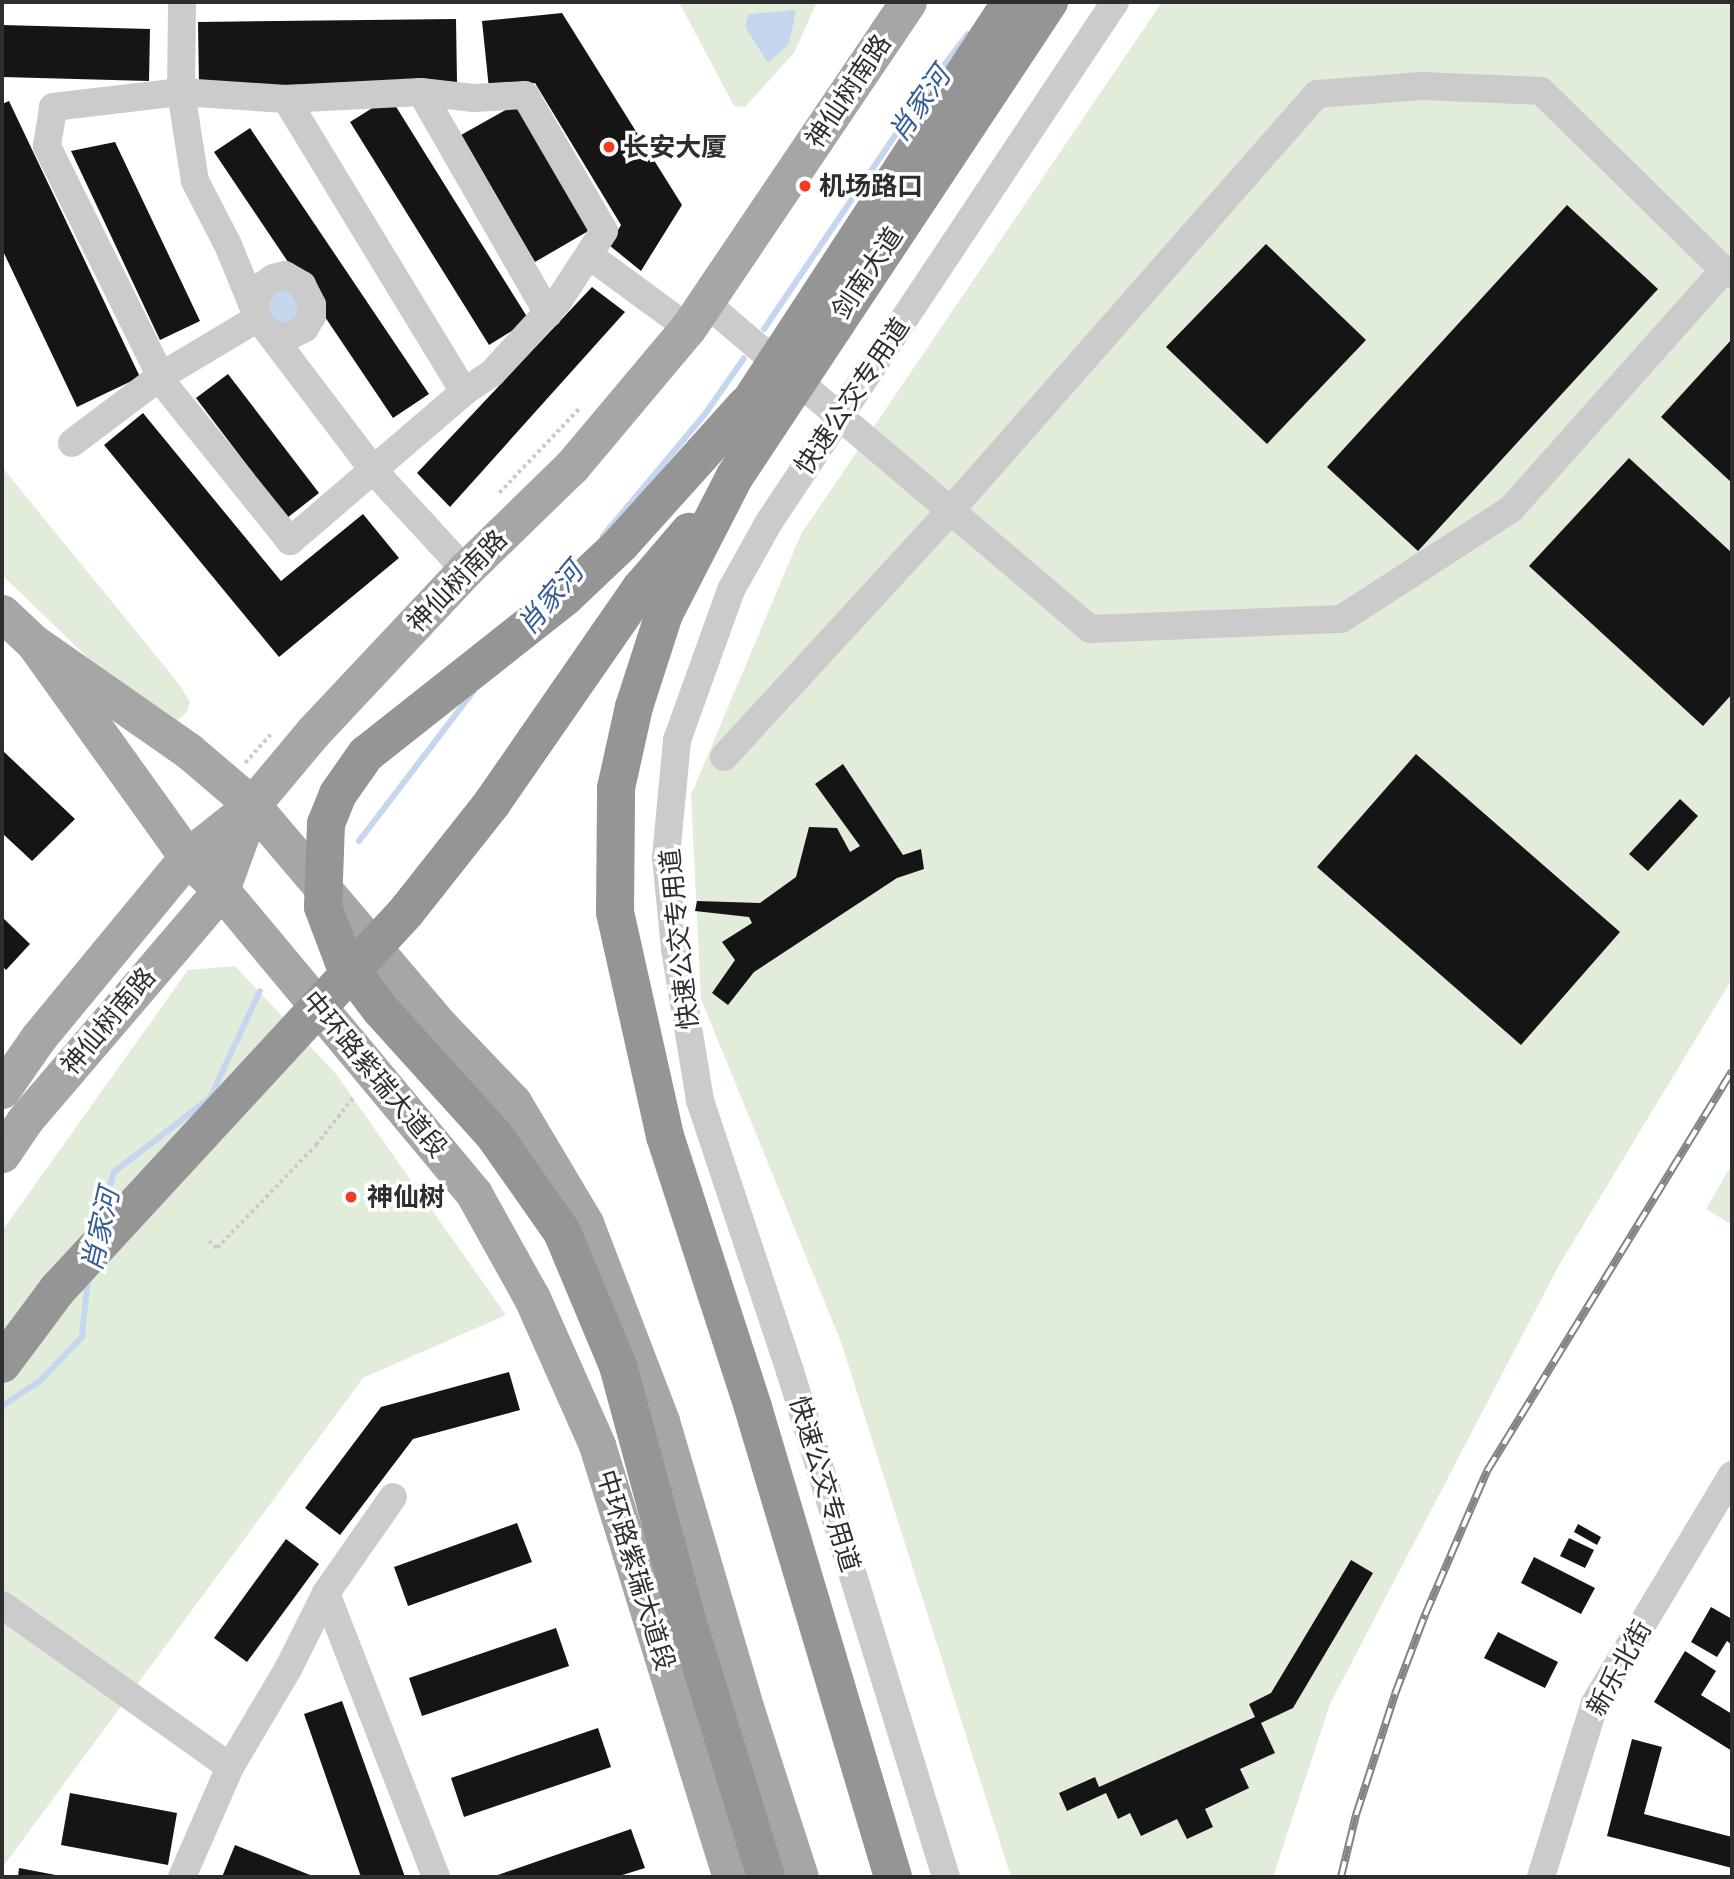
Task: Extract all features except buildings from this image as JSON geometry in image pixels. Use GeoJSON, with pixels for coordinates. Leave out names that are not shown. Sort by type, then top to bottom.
{"type":"FeatureCollection","features":[{"type":"Feature","properties":{"kind":"highway","name":"剑南大道"},"geometry":{"type":"LineString","coordinates":[[746,405],[1011,2]]}},
{"type":"Feature","properties":{"kind":"highway","name":"剑南大道"},"geometry":{"type":"LineString","coordinates":[[735,476],[1049,2]]}},
{"type":"Feature","properties":{"kind":"highway"},"geometry":{"type":"LineString","coordinates":[[641,588],[678,517],[746,405]]}},
{"type":"Feature","properties":{"kind":"highway"},"geometry":{"type":"LineString","coordinates":[[746,405],[621,544],[565,597],[366,754],[338,794],[326,824],[323,907],[343,960],[380,1009],[494,1135],[562,1233],[618,1366],[687,1620],[766,1877]]}},
{"type":"Feature","properties":{"kind":"highway"},"geometry":{"type":"LineString","coordinates":[[2,1364],[58,1289],[406,912],[492,803],[641,588],[735,476]]}},
{"type":"Feature","properties":{"kind":"highway"},"geometry":{"type":"LineString","coordinates":[[735,476],[664,614],[634,707],[617,788],[615,913],[665,1136],[753,1407],[893,1877]]}},
{"type":"Feature","properties":{"kind":"main road","name":"神仙树南路"},"geometry":{"type":"LineString","coordinates":[[2,1154],[13,1114],[221,890],[252,805],[313,732],[466,570],[572,466],[697,316],[908,2]]}},
{"type":"Feature","properties":{"kind":"main road","name":"中环路紫瑞大道段"},"geometry":{"type":"LineString","coordinates":[[2,613],[34,643],[187,857],[221,890],[474,1194],[533,1298],[597,1445],[731,1877]]}},
{"type":"Feature","properties":{"kind":"main road"},"geometry":{"type":"LineString","coordinates":[[34,643],[190,752],[252,805],[442,1028],[513,1102],[584,1223],[662,1421],[746,1710],[800,1877]]}},
{"type":"Feature","properties":{"kind":"main road"},"geometry":{"type":"LineString","coordinates":[[2,1090],[38,1038],[187,857],[252,805]]}},
{"type":"Feature","properties":{"kind":"street"},"geometry":{"type":"LineString","coordinates":[[182,2],[181,92],[195,181],[261,319],[374,471],[466,570]]}},
{"type":"Feature","properties":{"kind":"street","name":"快速公交专用道"},"geometry":{"type":"LineString","coordinates":[[946,1877],[790,1371],[699,1100],[676,949],[666,857],[677,740],[731,590],[769,522],[1115,2]]}},
{"type":"Feature","properties":{"kind":"street"},"geometry":{"type":"LineString","coordinates":[[590,256],[697,316],[951,510],[1090,629],[1341,620],[1511,509],[1728,272],[1541,91],[1422,86],[1317,94],[951,510],[724,757]]}},
{"type":"Feature","properties":{"kind":"street"},"geometry":{"type":"LineString","coordinates":[[181,92],[286,99],[421,92],[474,97],[525,95],[604,231],[590,256],[548,314],[492,373],[464,392],[290,541],[161,376],[47,146],[53,107],[181,92]]}},
{"type":"Feature","properties":{"kind":"street"},"geometry":{"type":"LineString","coordinates":[[421,92],[548,314]]}},
{"type":"Feature","properties":{"kind":"street"},"geometry":{"type":"LineString","coordinates":[[286,99],[464,392]]}},
{"type":"Feature","properties":{"kind":"street"},"geometry":{"type":"LineString","coordinates":[[72,443],[161,376],[261,319]]}},
{"type":"Feature","properties":{"kind":"street","name":"新乐北街"},"geometry":{"type":"LineString","coordinates":[[1541,1877],[1595,1703],[1732,1475]]}},
{"type":"Feature","properties":{"kind":"street"},"geometry":{"type":"LineString","coordinates":[[182,1877],[230,1767],[288,1669],[326,1593],[393,1497]]}},
{"type":"Feature","properties":{"kind":"street"},"geometry":{"type":"LineString","coordinates":[[326,1593],[436,1877]]}},
{"type":"Feature","properties":{"kind":"street"},"geometry":{"type":"LineString","coordinates":[[2,1605],[230,1767]]}},
{"type":"Feature","properties":{"kind":"path"},"geometry":{"type":"LineString","coordinates":[[492,501],[585,403]]}},
{"type":"Feature","properties":{"kind":"path"},"geometry":{"type":"LineString","coordinates":[[252,805],[245,761],[274,731]]}},
{"type":"Feature","properties":{"kind":"path"},"geometry":{"type":"LineString","coordinates":[[209,1241],[217,1248],[266,1199],[316,1145],[374,1072]]}},
{"type":"Feature","properties":{"kind":"green space"},"geometry":{"type":"Polygon","coordinates":[[[679,2],[817,2],[794,53],[745,107],[734,106],[679,2]]]}},
{"type":"Feature","properties":{"kind":"green space"},"geometry":{"type":"Polygon","coordinates":[[[1162,2],[1732,2],[1732,979],[1558,1267],[1330,1704],[1273,1877],[1011,1877],[841,1342],[701,999],[691,795],[801,534],[1162,2]]]}},
{"type":"Feature","properties":{"kind":"green space"},"geometry":{"type":"Polygon","coordinates":[[[2,467],[179,684],[190,702],[187,712],[165,732],[2,575],[2,467]]]}},
{"type":"Feature","properties":{"kind":"green space"},"geometry":{"type":"Polygon","coordinates":[[[235,966],[336,1074],[506,1315],[363,1378],[2,1868],[2,1231],[188,970],[235,966]]]}},
{"type":"Feature","properties":{"kind":"green space"},"geometry":{"type":"Polygon","coordinates":[[[1732,1164],[1732,1225],[1706,1209],[1732,1164]]]}},
{"type":"Feature","properties":{"kind":"water"},"geometry":{"type":"Polygon","coordinates":[[[796,10],[789,44],[768,63],[745,27],[749,14],[796,10]]]}},
{"type":"Feature","properties":{"kind":"water"},"geometry":{"type":"Polygon","coordinates":[[[294,287],[303,312],[293,325],[279,325],[264,304],[273,289],[294,287]]]}},
{"type":"Feature","properties":{"kind":"waterway","name":"肖家河"},"geometry":{"type":"LineString","coordinates":[[764,329],[929,85],[968,34]]}},
{"type":"Feature","properties":{"kind":"waterway","name":"肖家河"},"geometry":{"type":"LineString","coordinates":[[603,536],[705,414],[744,358]]}},
{"type":"Feature","properties":{"kind":"waterway","name":"肖家河"},"geometry":{"type":"LineString","coordinates":[[359,841],[473,692]]}},
{"type":"Feature","properties":{"kind":"waterway","name":"肖家河"},"geometry":{"type":"LineString","coordinates":[[99,1220],[114,1172],[210,1098],[260,991]]}},
{"type":"Feature","properties":{"kind":"waterway","name":"肖家河"},"geometry":{"type":"LineString","coordinates":[[2,1406],[41,1380],[82,1337],[88,1278]]}},
{"type":"Feature","properties":{"kind":"railway"},"geometry":{"type":"LineString","coordinates":[[1341,1877],[1356,1815],[1395,1694],[1425,1615],[1487,1471],[1732,1071]]}},
{"type":"Feature","properties":{"kind":"place","name":"长安大厦"},"geometry":{"type":"Point","coordinates":[609,147]}},
{"type":"Feature","properties":{"kind":"place","name":"机场路口"},"geometry":{"type":"Point","coordinates":[805,186]}},
{"type":"Feature","properties":{"kind":"place","name":"神仙树"},"geometry":{"type":"Point","coordinates":[351,1197]}}]}
